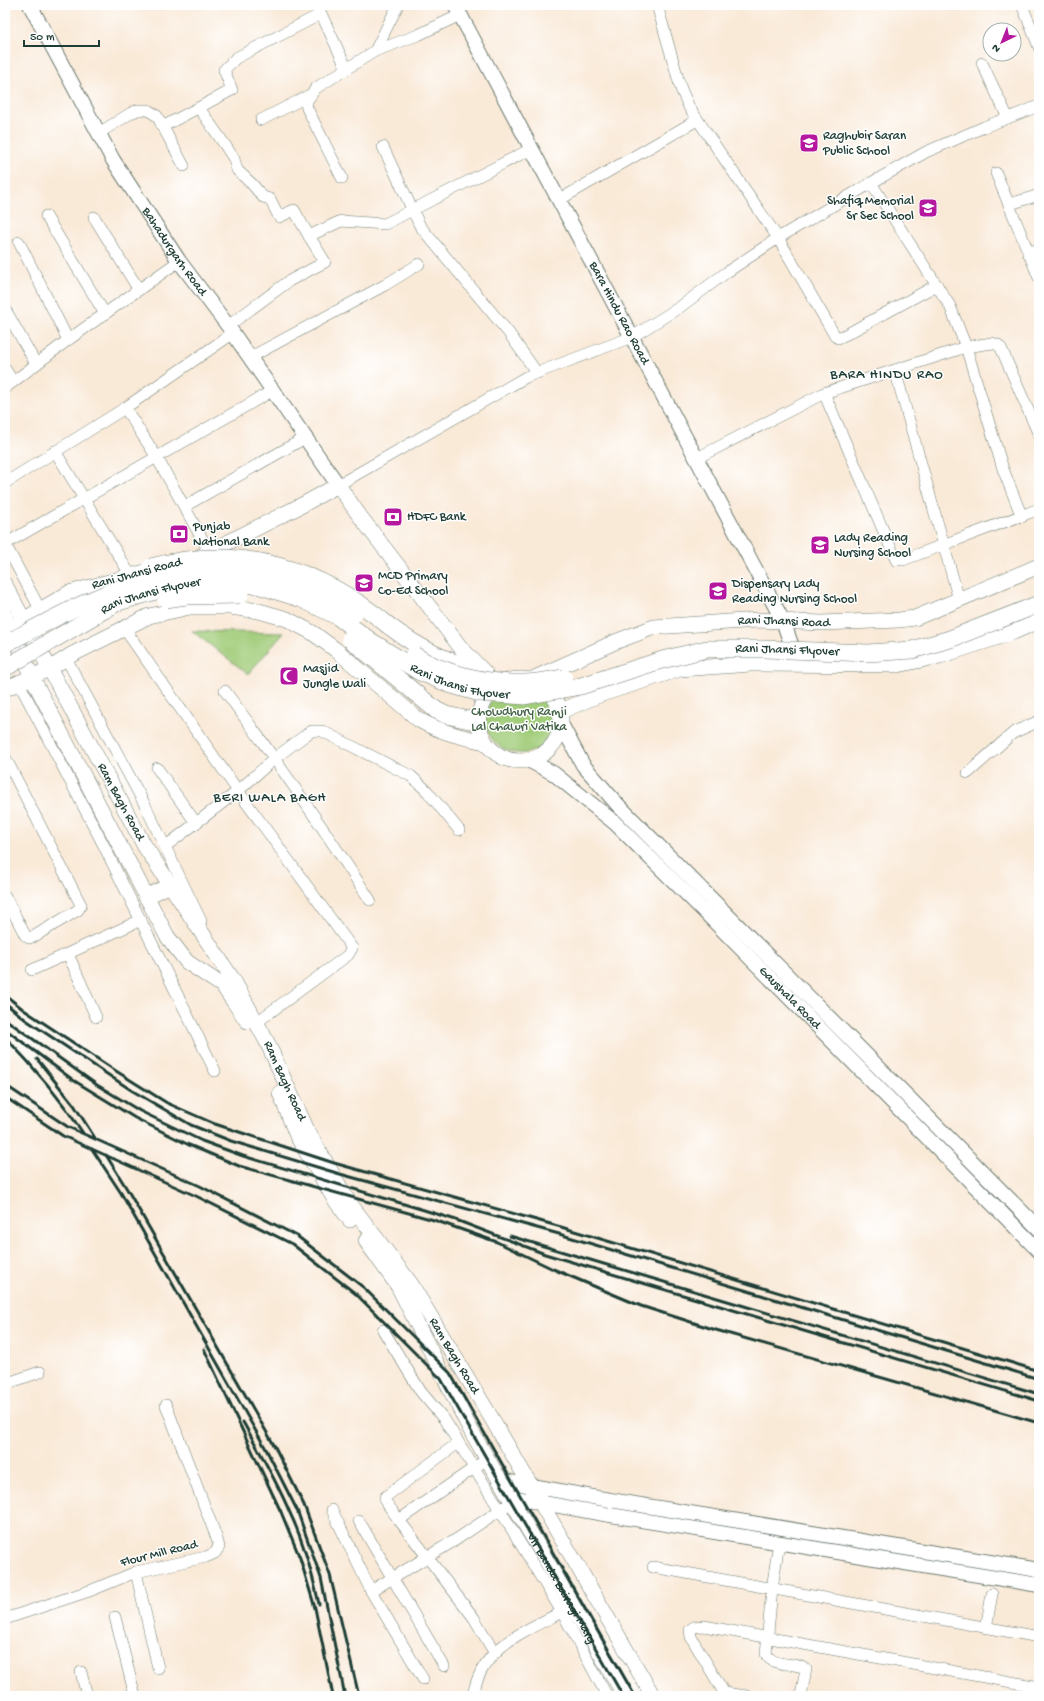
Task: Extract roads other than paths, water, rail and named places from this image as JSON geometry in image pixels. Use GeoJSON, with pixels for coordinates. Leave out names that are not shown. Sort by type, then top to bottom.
{"type":"FeatureCollection","features":[{"type":"Feature","properties":{"kind":"main road","name":"Rani Jhansi Road"},"geometry":{"type":"LineString","coordinates":[[11,625],[69,593],[206,554],[338,485]]}},
{"type":"Feature","properties":{"kind":"main road"},"geometry":{"type":"LineString","coordinates":[[338,485],[364,522],[461,648],[481,670],[488,675],[507,681]]}},
{"type":"Feature","properties":{"kind":"main road"},"geometry":{"type":"LineString","coordinates":[[190,607],[206,554]]}},
{"type":"Feature","properties":{"kind":"main road"},"geometry":{"type":"LineString","coordinates":[[101,595],[120,579],[142,570],[166,563],[195,558],[238,558],[270,564],[294,570],[353,598],[422,649],[455,664],[481,670]]}},
{"type":"Feature","properties":{"kind":"main road","name":"Rani Jhansi Road"},"geometry":{"type":"LineString","coordinates":[[529,680],[615,642],[654,627],[758,620],[821,623],[915,618],[1039,566]]}},
{"type":"Feature","properties":{"kind":"main road","name":"Rani Jhansi Flyover"},"geometry":{"type":"LineString","coordinates":[[5,644],[70,609],[128,584],[197,569],[228,570],[257,573],[304,587],[343,606],[425,662],[481,681],[524,683],[579,676],[658,650],[706,638],[764,637],[869,642],[912,639],[947,629],[1039,591]]}},
{"type":"Feature","properties":{"kind":"main road","name":"Rani Jhansi Flyover"},"geometry":{"type":"LineString","coordinates":[[5,668],[118,602],[159,590],[199,582],[257,585],[302,599],[337,616],[372,642],[420,672],[449,684],[480,693],[525,696],[581,686],[662,660],[707,649],[763,649],[868,653],[912,650],[950,639],[1039,604]]}},
{"type":"Feature","properties":{"kind":"main road"},"geometry":{"type":"LineString","coordinates":[[5,585],[11,625]]}},
{"type":"Feature","properties":{"kind":"main road"},"geometry":{"type":"LineString","coordinates":[[118,602],[156,601],[186,596],[249,595],[290,606],[342,632],[436,710],[446,715],[479,722]]}},
{"type":"Feature","properties":{"kind":"main road"},"geometry":{"type":"LineString","coordinates":[[5,689],[49,669],[66,658],[149,616],[190,607],[230,607],[259,611],[287,619],[313,634],[336,650],[419,720],[434,729],[452,736],[485,742]]}},
{"type":"Feature","properties":{"kind":"main road"},"geometry":{"type":"LineString","coordinates":[[560,717],[599,695],[680,670],[751,664],[898,665],[940,656],[1014,632],[1039,621]]}},
{"type":"Feature","properties":{"kind":"main road","name":"Ram Bagh Road"},"geometry":{"type":"LineString","coordinates":[[11,625],[49,669],[144,845],[219,958],[229,984],[252,1029],[297,1136],[335,1200],[364,1237],[398,1286],[470,1429],[499,1480]]}},
{"type":"Feature","properties":{"kind":"main road","name":"Ram Bagh Road"},"geometry":{"type":"LineString","coordinates":[[11,625],[25,680],[167,936],[180,955],[187,962],[229,984],[257,1022],[308,1132],[348,1201],[411,1284],[531,1485]]}},
{"type":"Feature","properties":{"kind":"main road"},"geometry":{"type":"LineString","coordinates":[[513,679],[529,680],[539,684],[550,692],[557,704],[560,717],[559,730],[554,742],[545,752],[528,760],[520,761],[506,759],[494,752],[485,742],[480,730],[479,722],[482,703],[490,692],[500,684],[513,679]]}},
{"type":"Feature","properties":{"kind":"main road"},"geometry":{"type":"LineString","coordinates":[[146,897],[170,885]]}},
{"type":"Feature","properties":{"kind":"main road","name":"Vir Banda Bairagi Marg"},"geometry":{"type":"LineString","coordinates":[[499,1480],[508,1503],[567,1609],[625,1696]]}},
{"type":"Feature","properties":{"kind":"main road","name":"Vir Banda Bairagi Marg"},"geometry":{"type":"LineString","coordinates":[[531,1485],[653,1696]]}},
{"type":"Feature","properties":{"kind":"street","name":"Bahadurgarh Road"},"geometry":{"type":"LineString","coordinates":[[30,5],[113,160],[179,261],[230,330],[338,485]]}},
{"type":"Feature","properties":{"kind":"street"},"geometry":{"type":"LineString","coordinates":[[375,51],[398,5]]}},
{"type":"Feature","properties":{"kind":"street"},"geometry":{"type":"LineString","coordinates":[[656,5],[681,89],[698,120],[778,238],[835,336],[838,338],[937,285]]}},
{"type":"Feature","properties":{"kind":"street"},"geometry":{"type":"LineString","coordinates":[[1022,5],[1039,47]]}},
{"type":"Feature","properties":{"kind":"street"},"geometry":{"type":"LineString","coordinates":[[162,127],[232,90],[224,70],[236,58],[319,10],[347,69]]}},
{"type":"Feature","properties":{"kind":"street"},"geometry":{"type":"LineString","coordinates":[[342,178],[307,108],[306,102],[310,95],[316,88],[375,51],[418,35],[457,10]]}},
{"type":"Feature","properties":{"kind":"street","name":"Bara Hindu Rao Road"},"geometry":{"type":"LineString","coordinates":[[457,10],[783,621],[798,664]]}},
{"type":"Feature","properties":{"kind":"street"},"geometry":{"type":"LineString","coordinates":[[982,63],[1008,118]]}},
{"type":"Feature","properties":{"kind":"street"},"geometry":{"type":"LineString","coordinates":[[261,120],[310,95]]}},
{"type":"Feature","properties":{"kind":"street"},"geometry":{"type":"LineString","coordinates":[[338,485],[526,377],[632,337],[680,307],[727,272],[778,238],[926,152],[1039,106]]}},
{"type":"Feature","properties":{"kind":"street"},"geometry":{"type":"LineString","coordinates":[[5,483],[125,408],[230,330],[288,281],[325,262],[294,210],[279,217],[270,199],[264,197],[237,170],[234,159],[199,108]]}},
{"type":"Feature","properties":{"kind":"street"},"geometry":{"type":"LineString","coordinates":[[99,133],[131,113],[143,109],[153,112],[184,166]]}},
{"type":"Feature","properties":{"kind":"street"},"geometry":{"type":"LineString","coordinates":[[559,200],[698,120]]}},
{"type":"Feature","properties":{"kind":"street"},"geometry":{"type":"LineString","coordinates":[[383,147],[412,210],[429,238],[508,332],[537,373]]}},
{"type":"Feature","properties":{"kind":"street"},"geometry":{"type":"LineString","coordinates":[[309,236],[341,221],[385,224],[531,149]]}},
{"type":"Feature","properties":{"kind":"street"},"geometry":{"type":"LineString","coordinates":[[996,173],[1034,251],[1039,278]]}},
{"type":"Feature","properties":{"kind":"street"},"geometry":{"type":"LineString","coordinates":[[871,183],[950,306],[966,347],[1002,469],[1022,517]]}},
{"type":"Feature","properties":{"kind":"street"},"geometry":{"type":"LineString","coordinates":[[1010,204],[1039,195]]}},
{"type":"Feature","properties":{"kind":"street"},"geometry":{"type":"LineString","coordinates":[[46,216],[105,314]]}},
{"type":"Feature","properties":{"kind":"street"},"geometry":{"type":"LineString","coordinates":[[94,217],[139,290]]}},
{"type":"Feature","properties":{"kind":"street"},"geometry":{"type":"LineString","coordinates":[[19,242],[68,340]]}},
{"type":"Feature","properties":{"kind":"street"},"geometry":{"type":"LineString","coordinates":[[5,369],[9,385],[68,340],[179,261]]}},
{"type":"Feature","properties":{"kind":"street"},"geometry":{"type":"LineString","coordinates":[[249,358],[385,285],[419,264]]}},
{"type":"Feature","properties":{"kind":"street"},"geometry":{"type":"LineString","coordinates":[[5,309],[36,364]]}},
{"type":"Feature","properties":{"kind":"street"},"geometry":{"type":"LineString","coordinates":[[697,458],[824,393],[966,347],[992,343],[1001,348],[1039,435]]}},
{"type":"Feature","properties":{"kind":"street"},"geometry":{"type":"LineString","coordinates":[[895,370],[959,600]]}},
{"type":"Feature","properties":{"kind":"street"},"geometry":{"type":"LineString","coordinates":[[40,609],[5,544],[272,390]]}},
{"type":"Feature","properties":{"kind":"street"},"geometry":{"type":"LineString","coordinates":[[824,393],[896,560],[903,560],[1022,517],[1039,509]]}},
{"type":"Feature","properties":{"kind":"street"},"geometry":{"type":"LineString","coordinates":[[125,408],[156,456],[185,506],[206,554]]}},
{"type":"Feature","properties":{"kind":"street"},"geometry":{"type":"LineString","coordinates":[[185,506],[305,438]]}},
{"type":"Feature","properties":{"kind":"street"},"geometry":{"type":"LineString","coordinates":[[55,451],[85,498],[131,576]]}},
{"type":"Feature","properties":{"kind":"street"},"geometry":{"type":"LineString","coordinates":[[124,628],[238,791],[352,948],[348,955],[257,1022]]}},
{"type":"Feature","properties":{"kind":"street"},"geometry":{"type":"LineString","coordinates":[[66,658],[166,846],[219,958]]}},
{"type":"Feature","properties":{"kind":"street"},"geometry":{"type":"LineString","coordinates":[[25,680],[214,1071]]}},
{"type":"Feature","properties":{"kind":"street"},"geometry":{"type":"LineString","coordinates":[[225,691],[275,758],[370,900]]}},
{"type":"Feature","properties":{"kind":"street"},"geometry":{"type":"LineString","coordinates":[[560,717],[583,765],[595,781],[1039,1229]]}},
{"type":"Feature","properties":{"kind":"street"},"geometry":{"type":"LineString","coordinates":[[968,773],[1013,733],[1039,721]]}},
{"type":"Feature","properties":{"kind":"street"},"geometry":{"type":"LineString","coordinates":[[166,846],[238,791],[275,758],[307,734],[317,730],[322,731],[411,776],[427,791],[459,830]]}},
{"type":"Feature","properties":{"kind":"street"},"geometry":{"type":"LineString","coordinates":[[5,757],[81,905],[78,910],[29,938],[25,935],[5,896]]}},
{"type":"Feature","properties":{"kind":"street","name":"Gaushala Road"},"geometry":{"type":"LineString","coordinates":[[528,760],[553,773],[615,823],[1039,1251]]}},
{"type":"Feature","properties":{"kind":"street"},"geometry":{"type":"LineString","coordinates":[[157,768],[196,823]]}},
{"type":"Feature","properties":{"kind":"street"},"geometry":{"type":"LineString","coordinates":[[32,970],[140,920]]}},
{"type":"Feature","properties":{"kind":"street"},"geometry":{"type":"LineString","coordinates":[[68,954],[96,1017]]}},
{"type":"Feature","properties":{"kind":"street"},"geometry":{"type":"LineString","coordinates":[[383,1330],[421,1392],[438,1410],[473,1469],[508,1503]]}},
{"type":"Feature","properties":{"kind":"street"},"geometry":{"type":"LineString","coordinates":[[5,1384],[40,1372]]}},
{"type":"Feature","properties":{"kind":"street","name":"Flour Mill Road"},"geometry":{"type":"LineString","coordinates":[[5,1619],[92,1590],[136,1572],[206,1558],[215,1553],[219,1547],[166,1405]]}},
{"type":"Feature","properties":{"kind":"street"},"geometry":{"type":"LineString","coordinates":[[458,1443],[385,1497],[385,1501],[474,1618],[494,1652]]}},
{"type":"Feature","properties":{"kind":"street"},"geometry":{"type":"LineString","coordinates":[[399,1520],[487,1459]]}},
{"type":"Feature","properties":{"kind":"street"},"geometry":{"type":"LineString","coordinates":[[499,1480],[604,1499],[1039,1570]]}},
{"type":"Feature","properties":{"kind":"street"},"geometry":{"type":"LineString","coordinates":[[371,1591],[428,1556],[508,1503],[541,1503],[1039,1585]]}},
{"type":"Feature","properties":{"kind":"street"},"geometry":{"type":"LineString","coordinates":[[332,1510],[371,1591],[423,1679]]}},
{"type":"Feature","properties":{"kind":"street"},"geometry":{"type":"LineString","coordinates":[[359,1521],[444,1666]]}},
{"type":"Feature","properties":{"kind":"street"},"geometry":{"type":"LineString","coordinates":[[787,1529],[782,1543],[772,1589],[766,1638],[766,1654],[770,1659],[806,1669],[801,1696]]}},
{"type":"Feature","properties":{"kind":"street"},"geometry":{"type":"LineString","coordinates":[[653,1567],[1039,1637]]}},
{"type":"Feature","properties":{"kind":"street"},"geometry":{"type":"LineString","coordinates":[[136,1572],[158,1668]]}},
{"type":"Feature","properties":{"kind":"street"},"geometry":{"type":"LineString","coordinates":[[986,1628],[992,1594]]}},
{"type":"Feature","properties":{"kind":"street"},"geometry":{"type":"LineString","coordinates":[[473,1696],[475,1685],[482,1669],[494,1652],[505,1642],[567,1609],[607,1696]]}},
{"type":"Feature","properties":{"kind":"street"},"geometry":{"type":"LineString","coordinates":[[115,1617],[136,1696]]}},
{"type":"Feature","properties":{"kind":"street"},"geometry":{"type":"LineString","coordinates":[[747,1696],[725,1695],[691,1637],[690,1630],[694,1626],[704,1626],[1039,1687]]}},
{"type":"Feature","properties":{"kind":"street"},"geometry":{"type":"LineString","coordinates":[[81,1672],[87,1696]]}},
{"type":"Feature","properties":{"kind":"railway"},"geometry":{"type":"LineString","coordinates":[[5,995],[24,1010],[167,1103],[215,1124],[334,1163],[561,1227],[1039,1371]]}},
{"type":"Feature","properties":{"kind":"railway"},"geometry":{"type":"LineString","coordinates":[[5,1003],[26,1020],[131,1090],[191,1125],[231,1141],[340,1174],[559,1234],[1039,1379]]}},
{"type":"Feature","properties":{"kind":"railway"},"geometry":{"type":"LineString","coordinates":[[5,1019],[97,1085],[140,1111],[202,1141],[243,1156],[456,1220],[545,1254],[1039,1401]]}},
{"type":"Feature","properties":{"kind":"railway"},"geometry":{"type":"LineString","coordinates":[[5,1029],[73,1080],[135,1118],[189,1145],[239,1166],[434,1220],[497,1242],[553,1269],[641,1306],[716,1330],[1039,1423]]}},
{"type":"Feature","properties":{"kind":"railway"},"geometry":{"type":"LineString","coordinates":[[5,1037],[46,1083],[83,1133]]}},
{"type":"Feature","properties":{"kind":"railway"},"geometry":{"type":"LineString","coordinates":[[37,1059],[74,1105],[95,1138]]}},
{"type":"Feature","properties":{"kind":"railway"},"geometry":{"type":"LineString","coordinates":[[5,1085],[68,1127],[200,1186],[297,1236],[363,1287],[450,1373],[635,1696]]}},
{"type":"Feature","properties":{"kind":"railway"},"geometry":{"type":"LineString","coordinates":[[5,1097],[63,1136],[196,1196],[292,1244],[356,1294],[441,1379],[623,1696]]}},
{"type":"Feature","properties":{"kind":"railway"},"geometry":{"type":"LineString","coordinates":[[92,1149],[121,1193],[266,1449],[297,1510],[321,1578],[345,1696]]}},
{"type":"Feature","properties":{"kind":"railway"},"geometry":{"type":"LineString","coordinates":[[106,1155],[274,1445],[304,1505],[330,1575],[359,1696]]}},
{"type":"Feature","properties":{"kind":"railway"},"geometry":{"type":"LineString","coordinates":[[510,1236],[1039,1394]]}},
{"type":"Feature","properties":{"kind":"railway"},"geometry":{"type":"LineString","coordinates":[[204,1349],[281,1512],[300,1558],[315,1608],[333,1696]]}},
{"type":"Feature","properties":{"kind":"railway"},"geometry":{"type":"LineString","coordinates":[[243,1422],[274,1478],[295,1524],[307,1558],[319,1604]]}},
{"type":"Feature","properties":{"kind":"place","name":"Raghubir Saran Public School"},"geometry":{"type":"Point","coordinates":[809,143]}},
{"type":"Feature","properties":{"kind":"place","name":"Shafiq Memorial Sr Sec School"},"geometry":{"type":"Point","coordinates":[928,208]}},
{"type":"Feature","properties":{"kind":"place","name":"HDFC Bank"},"geometry":{"type":"Point","coordinates":[393,517]}},
{"type":"Feature","properties":{"kind":"place","name":"Punjab National Bank"},"geometry":{"type":"Point","coordinates":[179,534]}},
{"type":"Feature","properties":{"kind":"place","name":"Lady Reading Nursing School"},"geometry":{"type":"Point","coordinates":[820,545]}},
{"type":"Feature","properties":{"kind":"place","name":"MCD Primary Co-Ed School"},"geometry":{"type":"Point","coordinates":[364,583]}},
{"type":"Feature","properties":{"kind":"place","name":"Dispensary Lady Reading Nursing School"},"geometry":{"type":"Point","coordinates":[718,591]}},
{"type":"Feature","properties":{"kind":"place","name":"Masjid Jungle Wali"},"geometry":{"type":"Point","coordinates":[289,676]}},
{"type":"Feature","properties":{"kind":"district","name":"BARA HINDU RAO"},"geometry":{"type":"Point","coordinates":[887,375]}},
{"type":"Feature","properties":{"kind":"district","name":"BERI WALA BAGH"},"geometry":{"type":"Point","coordinates":[270,798]}},
{"type":"Feature","properties":{"kind":"park label","name":"Chowdhury Ramji Lal Chawri Vatika"},"geometry":{"type":"Point","coordinates":[519,720]}}]}
